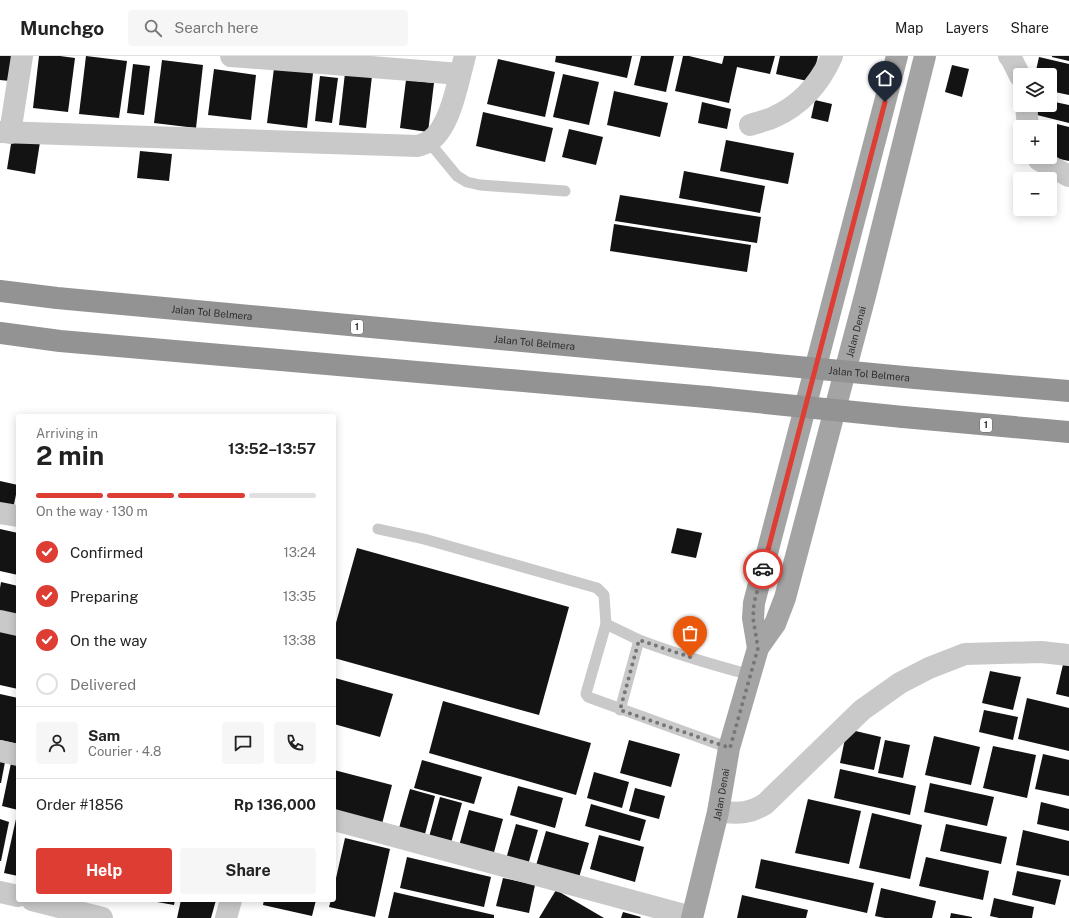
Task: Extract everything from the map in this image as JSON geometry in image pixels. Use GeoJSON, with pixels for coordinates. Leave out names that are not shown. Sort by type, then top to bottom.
{"type":"FeatureCollection","features":[{"type":"Feature","properties":{"kind":"highway","name":"Jalan Tol Belmera"},"geometry":{"type":"LineString","coordinates":[[0,292],[72,300],[1069,391]]}},
{"type":"Feature","properties":{"kind":"highway","name":"1"},"geometry":{"type":"LineString","coordinates":[[0,333],[60,341],[707,397],[1069,432]]}},
{"type":"Feature","properties":{"kind":"main road","name":"Jalan Denai"},"geometry":{"type":"LineString","coordinates":[[758,648],[753,618],[754,603],[898,56]]}},
{"type":"Feature","properties":{"kind":"main road","name":"Jalan Denai"},"geometry":{"type":"LineString","coordinates":[[692,918],[718,812],[730,748],[758,648],[775,624],[785,598],[866,296],[925,56]]}},
{"type":"Feature","properties":{"kind":"street"},"geometry":{"type":"LineString","coordinates":[[22,56],[5,133],[418,146],[429,142],[440,131],[448,117],[463,65],[231,56]]}},
{"type":"Feature","properties":{"kind":"street"},"geometry":{"type":"LineString","coordinates":[[750,125],[774,118],[796,105],[811,91],[832,56]]}},
{"type":"Feature","properties":{"kind":"street"},"geometry":{"type":"LineString","coordinates":[[1009,56],[1016,68]]}},
{"type":"Feature","properties":{"kind":"street"},"geometry":{"type":"LineString","coordinates":[[1046,164],[1069,176]]}},
{"type":"Feature","properties":{"kind":"street"},"geometry":{"type":"LineString","coordinates":[[0,512],[16,516]]}},
{"type":"Feature","properties":{"kind":"street"},"geometry":{"type":"LineString","coordinates":[[0,621],[16,625]]}},
{"type":"Feature","properties":{"kind":"street"},"geometry":{"type":"LineString","coordinates":[[718,812],[743,813],[754,811],[765,804],[862,710],[900,683],[929,668],[965,654],[1041,652],[1069,655]]}},
{"type":"Feature","properties":{"kind":"street"},"geometry":{"type":"LineString","coordinates":[[0,751],[16,755]]}},
{"type":"Feature","properties":{"kind":"street"},"geometry":{"type":"LineString","coordinates":[[336,821],[692,918]]}},
{"type":"Feature","properties":{"kind":"street"},"geometry":{"type":"LineString","coordinates":[[0,892],[16,896]]}},
{"type":"Feature","properties":{"kind":"street"},"geometry":{"type":"LineString","coordinates":[[40,902],[102,918]]}},
{"type":"Feature","properties":{"kind":"street"},"geometry":{"type":"LineString","coordinates":[[226,918],[230,902]]}},
{"type":"Feature","properties":{"kind":"lane"},"geometry":{"type":"LineString","coordinates":[[429,142],[457,176],[467,182],[480,185],[565,191]]}},
{"type":"Feature","properties":{"kind":"lane"},"geometry":{"type":"LineString","coordinates":[[378,529],[424,540],[597,588],[604,595],[606,624],[586,694],[588,697],[620,710],[730,748]]}},
{"type":"Feature","properties":{"kind":"lane"},"geometry":{"type":"LineString","coordinates":[[606,624],[639,640],[663,649],[751,675]]}},
{"type":"Feature","properties":{"kind":"lane"},"geometry":{"type":"LineString","coordinates":[[620,710],[639,640]]}},
{"type":"Feature","properties":{"kind":"building"},"geometry":{"type":"Polygon","coordinates":[[[0,56],[13,56],[10,81],[0,80],[0,56]]]}},
{"type":"Feature","properties":{"kind":"building"},"geometry":{"type":"Polygon","coordinates":[[[39,56],[75,58],[68,112],[33,108],[39,56]]]}},
{"type":"Feature","properties":{"kind":"building"},"geometry":{"type":"Polygon","coordinates":[[[86,56],[127,61],[119,118],[79,114],[86,56]]]}},
{"type":"Feature","properties":{"kind":"building"},"geometry":{"type":"Polygon","coordinates":[[[556,56],[632,56],[627,78],[555,62],[556,56]]]}},
{"type":"Feature","properties":{"kind":"building"},"geometry":{"type":"Polygon","coordinates":[[[641,56],[674,56],[666,92],[634,85],[641,56]]]}},
{"type":"Feature","properties":{"kind":"building"},"geometry":{"type":"Polygon","coordinates":[[[683,56],[689,56],[722,64],[724,56],[775,56],[770,74],[737,67],[729,103],[675,91],[683,56]]]}},
{"type":"Feature","properties":{"kind":"building"},"geometry":{"type":"Polygon","coordinates":[[[780,56],[818,56],[812,82],[776,74],[780,56]]]}},
{"type":"Feature","properties":{"kind":"building"},"geometry":{"type":"Polygon","coordinates":[[[1069,56],[1069,61],[1052,57],[1069,56]]]}},
{"type":"Feature","properties":{"kind":"building"},"geometry":{"type":"Polygon","coordinates":[[[1039,57],[1069,64],[1069,95],[1057,92],[1057,68],[1037,68],[1039,57]]]}},
{"type":"Feature","properties":{"kind":"building"},"geometry":{"type":"Polygon","coordinates":[[[498,59],[555,72],[545,117],[487,104],[498,59]]]}},
{"type":"Feature","properties":{"kind":"building"},"geometry":{"type":"Polygon","coordinates":[[[162,60],[203,65],[196,128],[154,123],[162,60]]]}},
{"type":"Feature","properties":{"kind":"building"},"geometry":{"type":"Polygon","coordinates":[[[133,64],[150,66],[144,115],[127,113],[133,64]]]}},
{"type":"Feature","properties":{"kind":"building"},"geometry":{"type":"Polygon","coordinates":[[[952,65],[969,69],[962,97],[945,92],[952,65]]]}},
{"type":"Feature","properties":{"kind":"building"},"geometry":{"type":"Polygon","coordinates":[[[274,68],[313,73],[307,128],[267,123],[274,68]]]}},
{"type":"Feature","properties":{"kind":"building"},"geometry":{"type":"Polygon","coordinates":[[[214,69],[256,75],[251,120],[208,115],[214,69]]]}},
{"type":"Feature","properties":{"kind":"building"},"geometry":{"type":"Polygon","coordinates":[[[345,73],[372,76],[366,128],[339,125],[345,73]]]}},
{"type":"Feature","properties":{"kind":"building"},"geometry":{"type":"Polygon","coordinates":[[[563,74],[599,82],[589,125],[553,117],[563,74]]]}},
{"type":"Feature","properties":{"kind":"building"},"geometry":{"type":"Polygon","coordinates":[[[320,76],[338,78],[332,123],[315,121],[320,76]]]}},
{"type":"Feature","properties":{"kind":"building"},"geometry":{"type":"Polygon","coordinates":[[[406,80],[434,83],[428,132],[400,128],[406,80]]]}},
{"type":"Feature","properties":{"kind":"building"},"geometry":{"type":"Polygon","coordinates":[[[614,91],[668,103],[660,137],[607,125],[614,91]]]}},
{"type":"Feature","properties":{"kind":"building"},"geometry":{"type":"Polygon","coordinates":[[[815,100],[832,104],[828,122],[811,118],[815,100]]]}},
{"type":"Feature","properties":{"kind":"building"},"geometry":{"type":"Polygon","coordinates":[[[702,102],[731,109],[727,129],[698,123],[702,102]]]}},
{"type":"Feature","properties":{"kind":"building"},"geometry":{"type":"Polygon","coordinates":[[[1057,102],[1069,105],[1069,123],[1037,115],[1038,112],[1057,112],[1057,102]]]}},
{"type":"Feature","properties":{"kind":"building"},"geometry":{"type":"Polygon","coordinates":[[[483,112],[553,128],[545,162],[476,146],[483,112]]]}},
{"type":"Feature","properties":{"kind":"building"},"geometry":{"type":"Polygon","coordinates":[[[1057,124],[1069,127],[1069,161],[1057,158],[1057,124]]]}},
{"type":"Feature","properties":{"kind":"building"},"geometry":{"type":"Polygon","coordinates":[[[569,129],[603,137],[596,165],[562,157],[569,129]]]}},
{"type":"Feature","properties":{"kind":"building"},"geometry":{"type":"Polygon","coordinates":[[[12,138],[40,142],[35,174],[7,169],[12,138]]]}},
{"type":"Feature","properties":{"kind":"building"},"geometry":{"type":"Polygon","coordinates":[[[726,140],[794,153],[788,184],[720,171],[726,140]]]}},
{"type":"Feature","properties":{"kind":"building"},"geometry":{"type":"Polygon","coordinates":[[[140,151],[172,154],[169,181],[137,178],[140,151]]]}},
{"type":"Feature","properties":{"kind":"building"},"geometry":{"type":"Polygon","coordinates":[[[684,171],[765,186],[760,213],[679,198],[684,171]]]}},
{"type":"Feature","properties":{"kind":"building"},"geometry":{"type":"Polygon","coordinates":[[[620,195],[761,217],[757,243],[615,221],[620,195]]]}},
{"type":"Feature","properties":{"kind":"building"},"geometry":{"type":"Polygon","coordinates":[[[614,224],[751,245],[747,272],[610,251],[614,224]]]}},
{"type":"Feature","properties":{"kind":"building"},"geometry":{"type":"Polygon","coordinates":[[[0,481],[16,485],[16,495],[13,509],[0,507],[0,481]]]}},
{"type":"Feature","properties":{"kind":"building"},"geometry":{"type":"Polygon","coordinates":[[[677,528],[702,533],[696,558],[671,553],[677,528]]]}},
{"type":"Feature","properties":{"kind":"building"},"geometry":{"type":"Polygon","coordinates":[[[0,529],[16,533],[16,575],[0,571],[0,529]]]}},
{"type":"Feature","properties":{"kind":"building"},"geometry":{"type":"Polygon","coordinates":[[[357,548],[569,607],[539,715],[336,659],[336,623],[357,548]]]}},
{"type":"Feature","properties":{"kind":"building"},"geometry":{"type":"Polygon","coordinates":[[[1,582],[16,586],[16,623],[0,619],[1,582]]]}},
{"type":"Feature","properties":{"kind":"building"},"geometry":{"type":"Polygon","coordinates":[[[0,629],[16,633],[16,689],[0,685],[0,629]]]}},
{"type":"Feature","properties":{"kind":"building"},"geometry":{"type":"Polygon","coordinates":[[[1065,656],[1069,657],[1069,697],[1056,694],[1065,656]]]}},
{"type":"Feature","properties":{"kind":"building"},"geometry":{"type":"Polygon","coordinates":[[[990,671],[1021,677],[1013,710],[982,703],[990,671]]]}},
{"type":"Feature","properties":{"kind":"building"},"geometry":{"type":"Polygon","coordinates":[[[336,678],[393,694],[380,737],[336,725],[336,678]]]}},
{"type":"Feature","properties":{"kind":"building"},"geometry":{"type":"Polygon","coordinates":[[[0,694],[16,698],[16,744],[0,740],[0,694]]]}},
{"type":"Feature","properties":{"kind":"building"},"geometry":{"type":"Polygon","coordinates":[[[1027,698],[1069,708],[1069,751],[1018,739],[1027,698]]]}},
{"type":"Feature","properties":{"kind":"building"},"geometry":{"type":"Polygon","coordinates":[[[443,701],[591,743],[576,795],[429,753],[443,701]]]}},
{"type":"Feature","properties":{"kind":"building"},"geometry":{"type":"Polygon","coordinates":[[[984,710],[1018,717],[1013,740],[979,732],[984,710]]]}},
{"type":"Feature","properties":{"kind":"building"},"geometry":{"type":"Polygon","coordinates":[[[847,729],[881,737],[874,770],[840,763],[847,729]]]}},
{"type":"Feature","properties":{"kind":"building"},"geometry":{"type":"Polygon","coordinates":[[[934,736],[980,747],[971,785],[925,775],[934,736]]]}},
{"type":"Feature","properties":{"kind":"building"},"geometry":{"type":"Polygon","coordinates":[[[629,740],[680,754],[671,787],[620,773],[629,740]]]}},
{"type":"Feature","properties":{"kind":"building"},"geometry":{"type":"Polygon","coordinates":[[[885,740],[910,745],[903,778],[878,773],[885,740]]]}},
{"type":"Feature","properties":{"kind":"building"},"geometry":{"type":"Polygon","coordinates":[[[993,746],[1036,755],[1027,798],[983,788],[993,746]]]}},
{"type":"Feature","properties":{"kind":"building"},"geometry":{"type":"Polygon","coordinates":[[[1043,754],[1069,760],[1069,796],[1035,789],[1043,754]]]}},
{"type":"Feature","properties":{"kind":"building"},"geometry":{"type":"Polygon","coordinates":[[[422,760],[482,777],[474,804],[414,788],[422,760]]]}},
{"type":"Feature","properties":{"kind":"building"},"geometry":{"type":"Polygon","coordinates":[[[0,761],[5,762],[1,783],[0,783],[0,761]]]}},
{"type":"Feature","properties":{"kind":"building"},"geometry":{"type":"Polygon","coordinates":[[[11,763],[16,764],[16,810],[2,806],[11,763]]]}},
{"type":"Feature","properties":{"kind":"building"},"geometry":{"type":"Polygon","coordinates":[[[840,769],[916,786],[910,815],[834,798],[840,769]]]}},
{"type":"Feature","properties":{"kind":"building"},"geometry":{"type":"Polygon","coordinates":[[[336,771],[392,785],[382,824],[336,812],[336,771]]]}},
{"type":"Feature","properties":{"kind":"building"},"geometry":{"type":"Polygon","coordinates":[[[594,772],[629,782],[622,808],[587,798],[594,772]]]}},
{"type":"Feature","properties":{"kind":"building"},"geometry":{"type":"Polygon","coordinates":[[[930,783],[994,797],[987,826],[924,812],[930,783]]]}},
{"type":"Feature","properties":{"kind":"building"},"geometry":{"type":"Polygon","coordinates":[[[518,786],[563,798],[555,828],[510,815],[518,786]]]}},
{"type":"Feature","properties":{"kind":"building"},"geometry":{"type":"Polygon","coordinates":[[[635,788],[665,796],[659,819],[629,811],[635,788]]]}},
{"type":"Feature","properties":{"kind":"building"},"geometry":{"type":"Polygon","coordinates":[[[410,789],[435,796],[425,834],[399,828],[410,789]]]}},
{"type":"Feature","properties":{"kind":"building"},"geometry":{"type":"Polygon","coordinates":[[[440,797],[462,803],[451,843],[429,837],[440,797]]]}},
{"type":"Feature","properties":{"kind":"building"},"geometry":{"type":"Polygon","coordinates":[[[808,799],[861,811],[849,864],[795,853],[808,799]]]}},
{"type":"Feature","properties":{"kind":"building"},"geometry":{"type":"Polygon","coordinates":[[[1041,802],[1069,809],[1069,831],[1037,824],[1041,802]]]}},
{"type":"Feature","properties":{"kind":"building"},"geometry":{"type":"Polygon","coordinates":[[[591,804],[646,820],[640,841],[585,826],[591,804]]]}},
{"type":"Feature","properties":{"kind":"building"},"geometry":{"type":"Polygon","coordinates":[[[469,810],[503,819],[493,856],[459,846],[469,810]]]}},
{"type":"Feature","properties":{"kind":"building"},"geometry":{"type":"Polygon","coordinates":[[[872,813],[922,825],[910,879],[859,868],[872,813]]]}},
{"type":"Feature","properties":{"kind":"building"},"geometry":{"type":"Polygon","coordinates":[[[0,819],[9,822],[1,861],[0,861],[0,819]]]}},
{"type":"Feature","properties":{"kind":"building"},"geometry":{"type":"Polygon","coordinates":[[[16,819],[16,876],[4,873],[16,819]]]}},
{"type":"Feature","properties":{"kind":"building"},"geometry":{"type":"Polygon","coordinates":[[[516,824],[538,830],[528,865],[506,859],[516,824]]]}},
{"type":"Feature","properties":{"kind":"building"},"geometry":{"type":"Polygon","coordinates":[[[946,824],[1007,837],[1001,864],[940,851],[946,824]]]}},
{"type":"Feature","properties":{"kind":"building"},"geometry":{"type":"Polygon","coordinates":[[[1023,830],[1069,841],[1069,876],[1016,865],[1023,830]]]}},
{"type":"Feature","properties":{"kind":"building"},"geometry":{"type":"Polygon","coordinates":[[[546,831],[589,843],[578,881],[535,869],[546,831]]]}},
{"type":"Feature","properties":{"kind":"building"},"geometry":{"type":"Polygon","coordinates":[[[599,835],[644,847],[635,882],[590,869],[599,835]]]}},
{"type":"Feature","properties":{"kind":"building"},"geometry":{"type":"Polygon","coordinates":[[[345,838],[390,849],[375,917],[329,907],[330,902],[336,902],[336,878],[345,838]]]}},
{"type":"Feature","properties":{"kind":"building"},"geometry":{"type":"Polygon","coordinates":[[[407,857],[491,877],[484,907],[400,888],[407,857]]]}},
{"type":"Feature","properties":{"kind":"building"},"geometry":{"type":"Polygon","coordinates":[[[926,857],[989,871],[983,900],[919,886],[926,857]]]}},
{"type":"Feature","properties":{"kind":"building"},"geometry":{"type":"Polygon","coordinates":[[[761,859],[874,883],[867,913],[755,888],[761,859]]]}},
{"type":"Feature","properties":{"kind":"building"},"geometry":{"type":"Polygon","coordinates":[[[1017,871],[1061,880],[1055,905],[1012,895],[1017,871]]]}},
{"type":"Feature","properties":{"kind":"building"},"geometry":{"type":"Polygon","coordinates":[[[503,878],[535,885],[529,913],[496,906],[503,878]]]}},
{"type":"Feature","properties":{"kind":"building"},"geometry":{"type":"Polygon","coordinates":[[[881,888],[936,901],[932,918],[885,918],[875,916],[881,888]]]}},
{"type":"Feature","properties":{"kind":"building"},"geometry":{"type":"Polygon","coordinates":[[[556,890],[604,918],[539,918],[556,890]]]}},
{"type":"Feature","properties":{"kind":"building"},"geometry":{"type":"Polygon","coordinates":[[[394,892],[494,915],[494,918],[388,918],[394,892]]]}},
{"type":"Feature","properties":{"kind":"building"},"geometry":{"type":"Polygon","coordinates":[[[742,895],[808,910],[806,918],[737,918],[742,895]]]}},
{"type":"Feature","properties":{"kind":"building"},"geometry":{"type":"Polygon","coordinates":[[[994,898],[1034,907],[1032,918],[999,918],[990,916],[994,898]]]}},
{"type":"Feature","properties":{"kind":"building"},"geometry":{"type":"Polygon","coordinates":[[[157,902],[175,902],[174,905],[157,902]]]}},
{"type":"Feature","properties":{"kind":"building"},"geometry":{"type":"Polygon","coordinates":[[[181,902],[215,902],[211,918],[177,918],[181,902]]]}},
{"type":"Feature","properties":{"kind":"building"},"geometry":{"type":"Polygon","coordinates":[[[264,902],[316,902],[312,916],[263,905],[264,902]]]}},
{"type":"Feature","properties":{"kind":"building"},"geometry":{"type":"Polygon","coordinates":[[[623,912],[641,917],[621,918],[623,912]]]}},
{"type":"Feature","properties":{"kind":"building"},"geometry":{"type":"Polygon","coordinates":[[[951,913],[972,917],[972,918],[950,918],[951,913]]]}},
{"type":"Feature","properties":{"kind":"way so far"},"geometry":{"type":"LineString","coordinates":[[690,657],[639,640],[620,710],[730,748],[758,648],[753,618],[754,603],[763,569]]}},
{"type":"Feature","properties":{"kind":"route"},"geometry":{"type":"LineString","coordinates":[[763,569],[885,102]]}}]}
